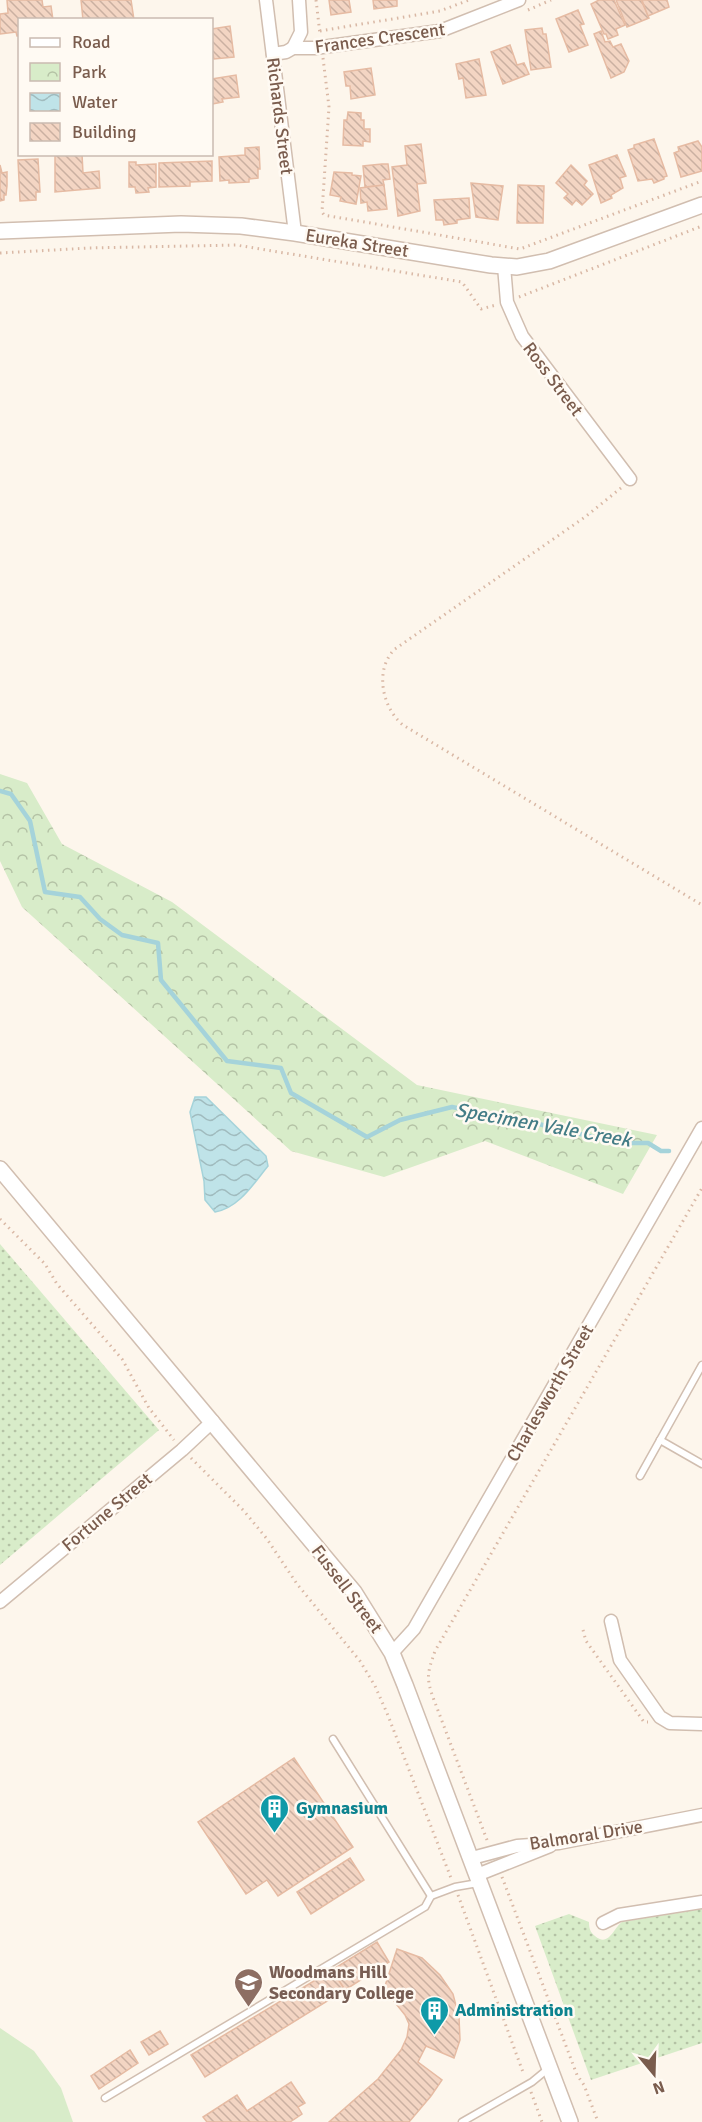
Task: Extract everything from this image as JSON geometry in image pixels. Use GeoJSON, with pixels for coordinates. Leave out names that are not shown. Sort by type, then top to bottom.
{"type":"FeatureCollection","features":[{"type":"Feature","properties":{"kind":"street","name":"Richards Street"},"geometry":{"type":"LineString","coordinates":[[266,0],[294,232]]}},
{"type":"Feature","properties":{"kind":"street","name":"Richards Street"},"geometry":{"type":"LineString","coordinates":[[293,48],[301,32],[299,0]]}},
{"type":"Feature","properties":{"kind":"street","name":"Frances Crescent"},"geometry":{"type":"LineString","coordinates":[[273,54],[286,52],[293,48],[440,31],[519,0]]}},
{"type":"Feature","properties":{"kind":"street","name":"Eureka Street"},"geometry":{"type":"LineString","coordinates":[[0,231],[181,224],[241,226],[294,232],[504,266],[525,266],[549,261],[702,205]]}},
{"type":"Feature","properties":{"kind":"street","name":"Ross Street"},"geometry":{"type":"LineString","coordinates":[[504,266],[507,302],[513,320],[526,343],[630,480]]}},
{"type":"Feature","properties":{"kind":"street","name":"Charlesworth Street"},"geometry":{"type":"LineString","coordinates":[[392,1653],[410,1634],[422,1615],[702,1128]]}},
{"type":"Feature","properties":{"kind":"street","name":"Fussell Street"},"geometry":{"type":"LineString","coordinates":[[0,1169],[354,1592],[392,1653],[472,1858],[570,2122]]}},
{"type":"Feature","properties":{"kind":"street","name":"Fortune Street"},"geometry":{"type":"LineString","coordinates":[[0,1602],[182,1450],[213,1421]]}},
{"type":"Feature","properties":{"kind":"street"},"geometry":{"type":"LineString","coordinates":[[611,1622],[620,1660],[660,1717],[670,1724],[702,1724]]}},
{"type":"Feature","properties":{"kind":"street","name":"Balmoral Drive"},"geometry":{"type":"LineString","coordinates":[[472,1858],[526,1844],[559,1843],[702,1815]]}},
{"type":"Feature","properties":{"kind":"street"},"geometry":{"type":"LineString","coordinates":[[479,1879],[500,1872],[559,1843]]}},
{"type":"Feature","properties":{"kind":"street"},"geometry":{"type":"LineString","coordinates":[[603,1923],[623,1914],[702,1902]]}},
{"type":"Feature","properties":{"kind":"lane"},"geometry":{"type":"LineString","coordinates":[[640,1476],[702,1365]]}},
{"type":"Feature","properties":{"kind":"lane"},"geometry":{"type":"LineString","coordinates":[[660,1440],[702,1464]]}},
{"type":"Feature","properties":{"kind":"lane"},"geometry":{"type":"LineString","coordinates":[[333,1739],[431,1896]]}},
{"type":"Feature","properties":{"kind":"lane"},"geometry":{"type":"LineString","coordinates":[[105,2098],[425,1907],[431,1896],[479,1879]]}},
{"type":"Feature","properties":{"kind":"lane"},"geometry":{"type":"LineString","coordinates":[[462,2122],[528,2085],[549,2068]]}},
{"type":"Feature","properties":{"kind":"path"},"geometry":{"type":"LineString","coordinates":[[316,0],[329,107],[322,212],[324,215],[520,249],[702,181]]}},
{"type":"Feature","properties":{"kind":"path"},"geometry":{"type":"LineString","coordinates":[[320,31],[440,11],[469,0]]}},
{"type":"Feature","properties":{"kind":"path"},"geometry":{"type":"LineString","coordinates":[[0,253],[89,248],[236,245],[462,282],[481,309],[507,302],[702,226]]}},
{"type":"Feature","properties":{"kind":"path"},"geometry":{"type":"LineString","coordinates":[[630,480],[585,517],[395,649],[386,658],[383,666],[384,688],[392,714],[403,725],[702,905]]}},
{"type":"Feature","properties":{"kind":"path"},"geometry":{"type":"LineString","coordinates":[[493,1852],[434,1701],[428,1671],[435,1651],[702,1188]]}},
{"type":"Feature","properties":{"kind":"path"},"geometry":{"type":"LineString","coordinates":[[0,1219],[45,1264],[57,1284],[122,1359],[149,1408],[182,1450],[244,1510],[267,1539],[297,1584],[360,1661],[387,1713],[455,1887],[542,2122]]}},
{"type":"Feature","properties":{"kind":"path"},"geometry":{"type":"LineString","coordinates":[[583,1630],[584,1638],[644,1722],[649,1723]]}},
{"type":"Feature","properties":{"kind":"path"},"geometry":{"type":"LineString","coordinates":[[500,1872],[577,2075],[584,2085],[598,2122]]}},
{"type":"Feature","properties":{"kind":"green space"},"geometry":{"type":"Polygon","coordinates":[[[0,774],[27,783],[62,844],[172,902],[417,1085],[657,1135],[623,1194],[485,1141],[384,1177],[291,1151],[22,907],[0,861],[0,774]]]}},
{"type":"Feature","properties":{"kind":"green space"},"geometry":{"type":"Polygon","coordinates":[[[0,1244],[159,1430],[0,1565],[0,1244]]]}},
{"type":"Feature","properties":{"kind":"green space"},"geometry":{"type":"Polygon","coordinates":[[[702,1909],[702,2043],[591,2080],[535,1926],[569,1914],[589,1922],[592,1933],[604,1940],[622,1922],[702,1909]]]}},
{"type":"Feature","properties":{"kind":"green space"},"geometry":{"type":"Polygon","coordinates":[[[0,2028],[34,2051],[61,2088],[73,2122],[0,2122],[0,2028]]]}},
{"type":"Feature","properties":{"kind":"water"},"geometry":{"type":"Polygon","coordinates":[[[195,1097],[206,1097],[266,1156],[268,1166],[239,1200],[224,1210],[215,1212],[205,1200],[204,1181],[190,1112],[195,1097]]]}},
{"type":"Feature","properties":{"kind":"building"},"geometry":{"type":"Polygon","coordinates":[[[7,0],[42,0],[43,7],[51,6],[53,18],[18,18],[18,36],[16,32],[0,34],[0,14],[8,13],[7,0]]]}},
{"type":"Feature","properties":{"kind":"building"},"geometry":{"type":"Polygon","coordinates":[[[81,0],[131,0],[134,18],[83,18],[81,0]]]}},
{"type":"Feature","properties":{"kind":"building"},"geometry":{"type":"Polygon","coordinates":[[[329,0],[349,0],[351,12],[331,15],[329,0]]]}},
{"type":"Feature","properties":{"kind":"building"},"geometry":{"type":"Polygon","coordinates":[[[373,0],[397,0],[397,6],[374,9],[373,0]]]}},
{"type":"Feature","properties":{"kind":"building"},"geometry":{"type":"Polygon","coordinates":[[[599,0],[614,0],[625,25],[616,29],[618,35],[608,39],[591,4],[599,0]]]}},
{"type":"Feature","properties":{"kind":"building"},"geometry":{"type":"Polygon","coordinates":[[[616,0],[641,0],[649,18],[627,27],[616,0]]]}},
{"type":"Feature","properties":{"kind":"building"},"geometry":{"type":"Polygon","coordinates":[[[642,0],[667,0],[669,7],[648,16],[642,0]]]}},
{"type":"Feature","properties":{"kind":"building"},"geometry":{"type":"Polygon","coordinates":[[[578,10],[584,24],[580,25],[588,45],[569,52],[556,19],[578,10]]]}},
{"type":"Feature","properties":{"kind":"building"},"geometry":{"type":"Polygon","coordinates":[[[230,26],[234,57],[214,59],[213,29],[230,26]]]}},
{"type":"Feature","properties":{"kind":"building"},"geometry":{"type":"Polygon","coordinates":[[[542,28],[543,34],[546,34],[551,67],[531,70],[525,30],[542,28]]]}},
{"type":"Feature","properties":{"kind":"building"},"geometry":{"type":"Polygon","coordinates":[[[601,31],[605,42],[610,41],[613,47],[621,44],[629,61],[624,72],[611,78],[594,34],[601,31]]]}},
{"type":"Feature","properties":{"kind":"building"},"geometry":{"type":"Polygon","coordinates":[[[510,45],[517,65],[524,63],[529,74],[503,84],[491,52],[510,45]]]}},
{"type":"Feature","properties":{"kind":"building"},"geometry":{"type":"Polygon","coordinates":[[[479,59],[486,95],[466,98],[463,78],[459,79],[456,64],[479,59]]]}},
{"type":"Feature","properties":{"kind":"building"},"geometry":{"type":"Polygon","coordinates":[[[371,68],[375,95],[351,99],[350,86],[346,86],[344,72],[371,68]]]}},
{"type":"Feature","properties":{"kind":"building"},"geometry":{"type":"Polygon","coordinates":[[[236,75],[239,97],[222,99],[223,102],[213,104],[213,79],[236,75]]]}},
{"type":"Feature","properties":{"kind":"building"},"geometry":{"type":"Polygon","coordinates":[[[348,112],[361,113],[364,129],[370,129],[370,142],[363,141],[363,146],[343,145],[344,120],[347,120],[348,112]]]}},
{"type":"Feature","properties":{"kind":"building"},"geometry":{"type":"Polygon","coordinates":[[[654,139],[667,176],[654,183],[652,179],[638,181],[628,150],[634,148],[634,145],[654,139]]]}},
{"type":"Feature","properties":{"kind":"building"},"geometry":{"type":"Polygon","coordinates":[[[698,141],[702,147],[702,171],[681,177],[674,153],[679,151],[678,147],[698,141]]]}},
{"type":"Feature","properties":{"kind":"building"},"geometry":{"type":"Polygon","coordinates":[[[421,144],[426,183],[417,184],[420,211],[398,216],[392,167],[407,165],[405,146],[421,144]]]}},
{"type":"Feature","properties":{"kind":"building"},"geometry":{"type":"Polygon","coordinates":[[[259,147],[258,178],[249,179],[249,182],[220,181],[219,157],[245,155],[245,148],[259,147]]]}},
{"type":"Feature","properties":{"kind":"building"},"geometry":{"type":"Polygon","coordinates":[[[617,155],[626,176],[620,178],[623,188],[611,195],[612,198],[601,203],[589,165],[617,155]]]}},
{"type":"Feature","properties":{"kind":"building"},"geometry":{"type":"Polygon","coordinates":[[[55,156],[82,156],[83,173],[99,171],[100,188],[55,192],[55,156]]]}},
{"type":"Feature","properties":{"kind":"building"},"geometry":{"type":"Polygon","coordinates":[[[38,159],[40,192],[36,192],[36,200],[20,201],[18,160],[38,159]]]}},
{"type":"Feature","properties":{"kind":"building"},"geometry":{"type":"Polygon","coordinates":[[[212,161],[212,181],[190,182],[190,186],[159,187],[159,163],[212,161]]]}},
{"type":"Feature","properties":{"kind":"building"},"geometry":{"type":"Polygon","coordinates":[[[129,162],[136,162],[136,165],[156,164],[156,187],[148,188],[149,192],[136,193],[135,187],[129,187],[129,162]]]}},
{"type":"Feature","properties":{"kind":"building"},"geometry":{"type":"Polygon","coordinates":[[[388,164],[390,179],[383,180],[384,185],[365,187],[363,166],[388,164]]]}},
{"type":"Feature","properties":{"kind":"building"},"geometry":{"type":"Polygon","coordinates":[[[0,165],[2,173],[7,172],[7,186],[4,200],[0,201],[0,165]]]}},
{"type":"Feature","properties":{"kind":"building"},"geometry":{"type":"Polygon","coordinates":[[[571,165],[587,181],[584,185],[593,194],[582,205],[576,200],[572,205],[564,198],[568,194],[556,183],[571,165]]]}},
{"type":"Feature","properties":{"kind":"building"},"geometry":{"type":"Polygon","coordinates":[[[334,172],[361,176],[356,204],[340,201],[341,197],[330,195],[334,172]]]}},
{"type":"Feature","properties":{"kind":"building"},"geometry":{"type":"Polygon","coordinates":[[[471,183],[503,186],[498,220],[476,217],[471,183]]]}},
{"type":"Feature","properties":{"kind":"building"},"geometry":{"type":"Polygon","coordinates":[[[384,185],[387,209],[368,211],[367,202],[361,203],[360,188],[384,185]]]}},
{"type":"Feature","properties":{"kind":"building"},"geometry":{"type":"Polygon","coordinates":[[[518,185],[544,186],[543,223],[517,223],[518,185]]]}},
{"type":"Feature","properties":{"kind":"building"},"geometry":{"type":"Polygon","coordinates":[[[469,198],[470,218],[444,225],[443,220],[436,220],[434,200],[469,198]]]}},
{"type":"Feature","properties":{"kind":"building","name":"Gymnasium"},"geometry":{"type":"Polygon","coordinates":[[[294,1758],[353,1847],[278,1896],[267,1880],[246,1894],[198,1822],[294,1758]]]}},
{"type":"Feature","properties":{"kind":"building"},"geometry":{"type":"Polygon","coordinates":[[[350,1858],[364,1880],[311,1914],[297,1892],[350,1858]]]}},
{"type":"Feature","properties":{"kind":"building"},"geometry":{"type":"Polygon","coordinates":[[[377,1942],[389,1962],[345,1990],[332,1970],[377,1942]]]}},
{"type":"Feature","properties":{"kind":"building","name":"Administration"},"geometry":{"type":"Polygon","coordinates":[[[397,1949],[422,1958],[440,1975],[453,1994],[459,2017],[460,2040],[454,2058],[426,2046],[418,2062],[442,2080],[409,2122],[329,2122],[378,2079],[401,2050],[407,2037],[409,2024],[405,2015],[393,2000],[382,1995],[397,1949]]]}},
{"type":"Feature","properties":{"kind":"building"},"geometry":{"type":"Polygon","coordinates":[[[332,1970],[345,1990],[205,2077],[191,2055],[332,1970]]]}},
{"type":"Feature","properties":{"kind":"building"},"geometry":{"type":"Polygon","coordinates":[[[160,2031],[168,2044],[149,2055],[141,2042],[160,2031]]]}},
{"type":"Feature","properties":{"kind":"building"},"geometry":{"type":"Polygon","coordinates":[[[130,2050],[138,2063],[99,2089],[91,2076],[130,2050]]]}},
{"type":"Feature","properties":{"kind":"building"},"geometry":{"type":"Polygon","coordinates":[[[291,2082],[305,2103],[298,2107],[302,2114],[290,2122],[207,2122],[203,2117],[237,2095],[247,2111],[291,2082]]]}},
{"type":"Feature","properties":{"kind":"waterway","name":"Specimen Vale Creek"},"geometry":{"type":"LineString","coordinates":[[0,791],[11,794],[30,821],[45,892],[80,897],[100,919],[122,935],[158,943],[161,980],[227,1061],[281,1068],[291,1093],[367,1137],[400,1120],[452,1107],[526,1121],[618,1143],[648,1143],[661,1151],[669,1151]]}},
{"type":"Feature","properties":{"kind":"place","name":"Gymnasium"},"geometry":{"type":"Point","coordinates":[275,1834]}},
{"type":"Feature","properties":{"kind":"place","name":"Woodmans Hill Secondary College"},"geometry":{"type":"Point","coordinates":[248,2008]}},
{"type":"Feature","properties":{"kind":"place","name":"Administration"},"geometry":{"type":"Point","coordinates":[434,2036]}}]}
